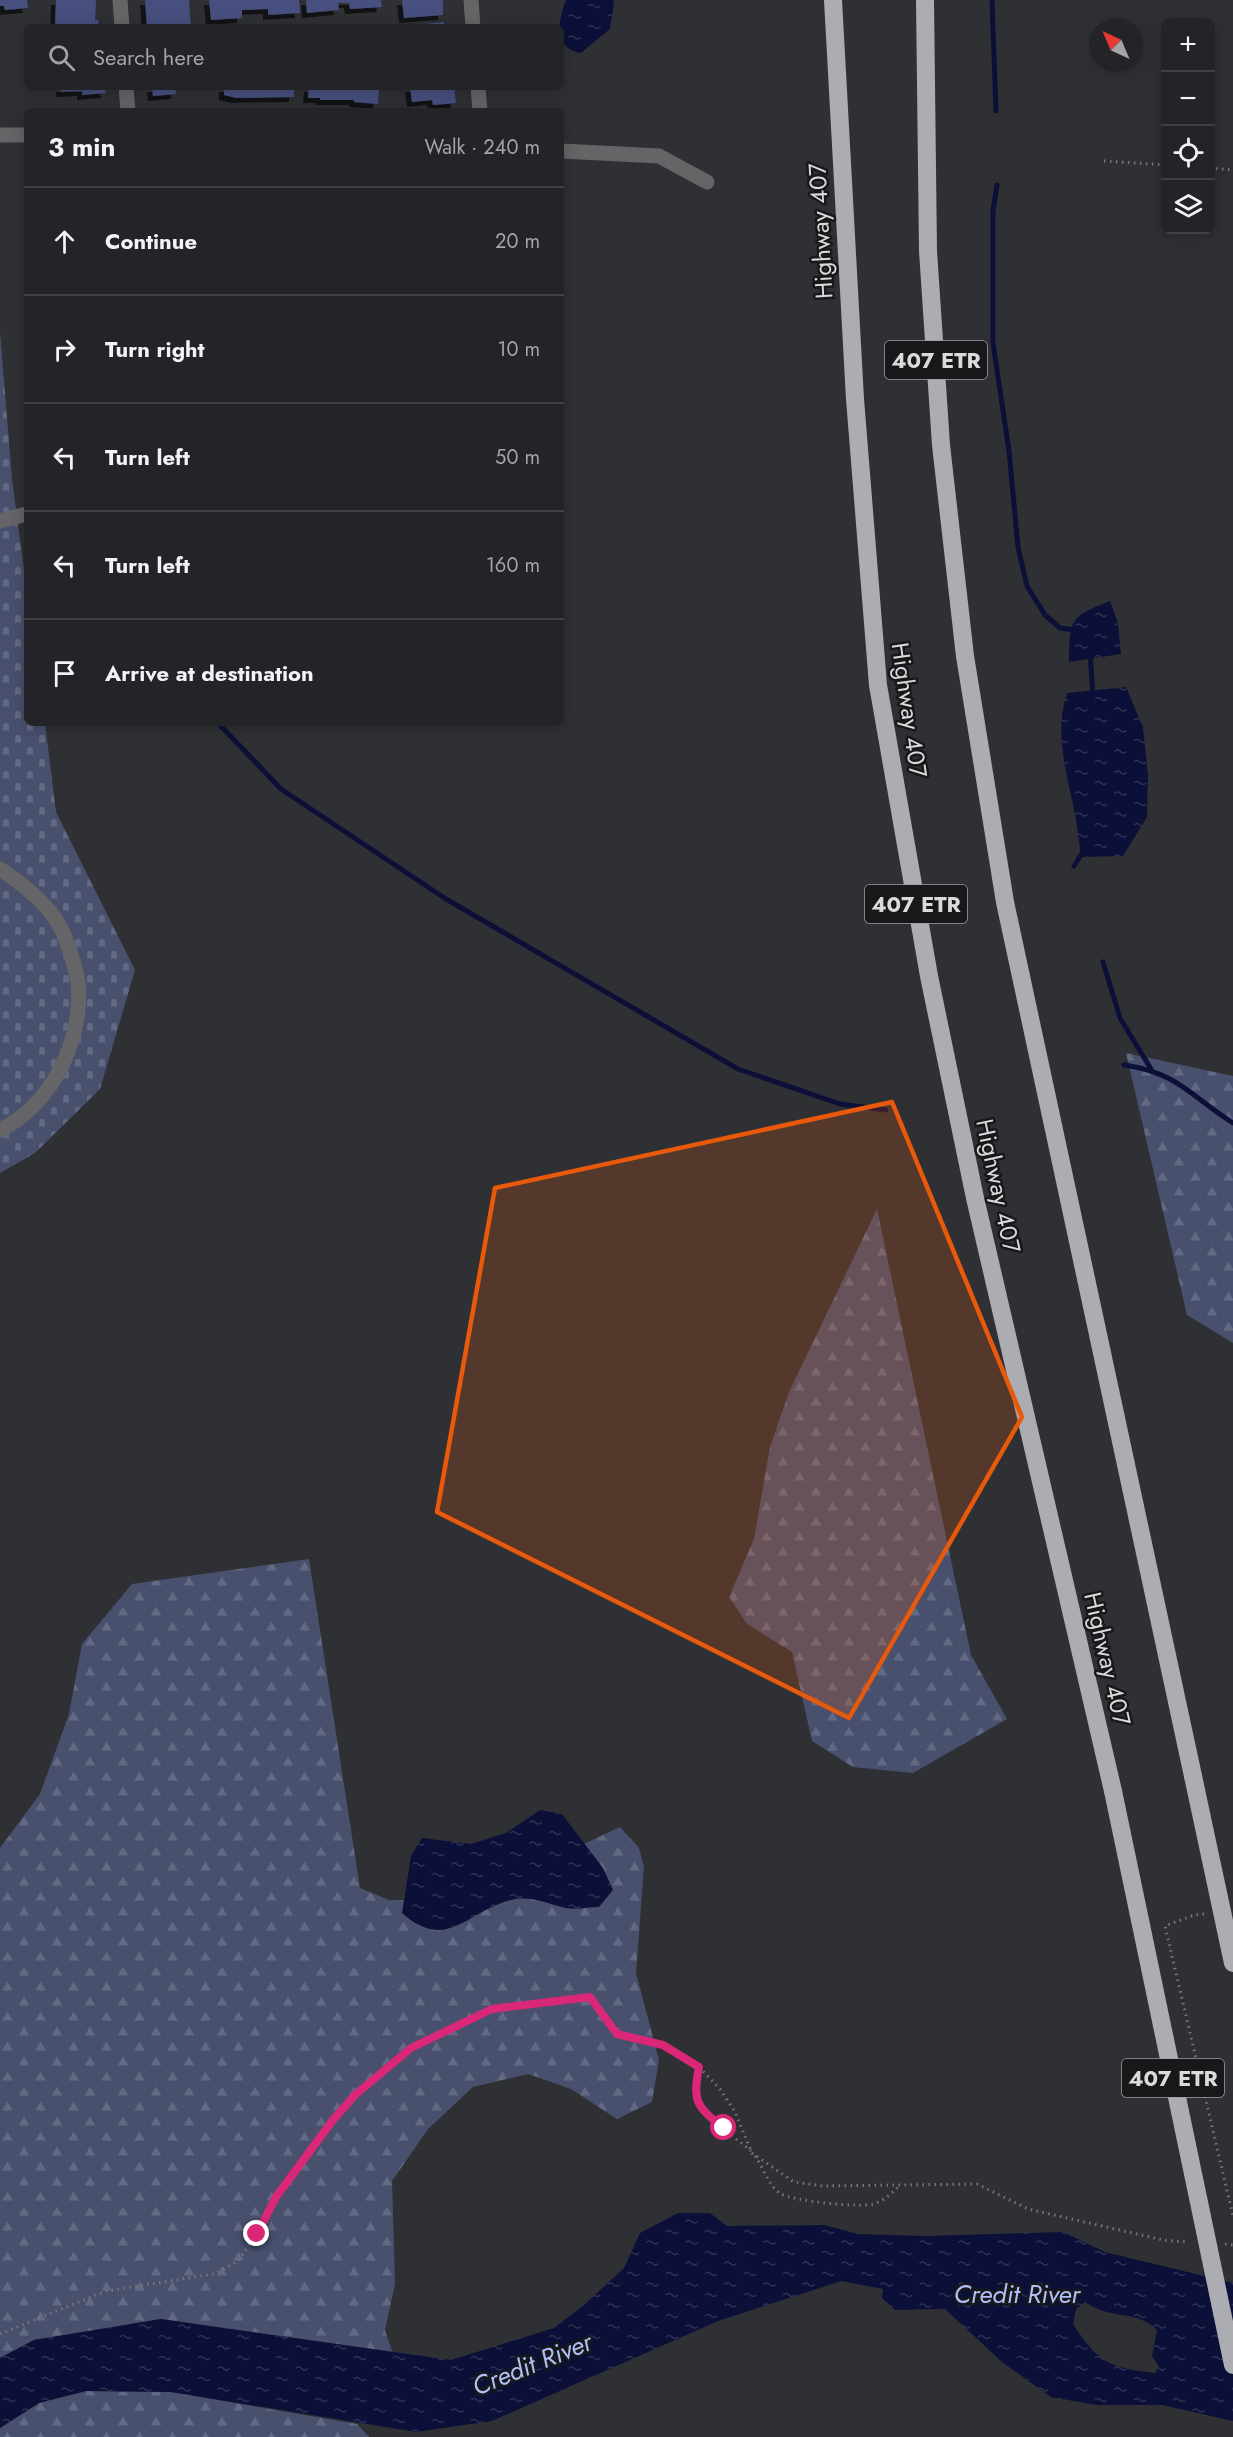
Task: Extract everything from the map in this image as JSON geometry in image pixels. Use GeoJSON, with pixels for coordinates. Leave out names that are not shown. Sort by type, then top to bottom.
{"type":"FeatureCollection","features":[{"type":"Feature","properties":{"kind":"highway"},"geometry":{"type":"LineString","coordinates":[[826,0],[835,56]]}},
{"type":"Feature","properties":{"kind":"highway","name":"Highway 407"},"geometry":{"type":"LineString","coordinates":[[833,0],[855,399],[878,685],[929,976],[975,1198],[1113,1791],[1233,2365]]}},
{"type":"Feature","properties":{"kind":"highway","name":"407 ETR"},"geometry":{"type":"LineString","coordinates":[[925,0],[928,251],[941,445],[967,667],[1005,902],[1233,1963]]}},
{"type":"Feature","properties":{"kind":"highway"},"geometry":{"type":"LineString","coordinates":[[925,63],[937,0]]}},
{"type":"Feature","properties":{"kind":"street"},"geometry":{"type":"LineString","coordinates":[[120,0],[122,24]]}},
{"type":"Feature","properties":{"kind":"street"},"geometry":{"type":"LineString","coordinates":[[471,0],[473,24]]}},
{"type":"Feature","properties":{"kind":"street"},"geometry":{"type":"LineString","coordinates":[[126,90],[128,108]]}},
{"type":"Feature","properties":{"kind":"street"},"geometry":{"type":"LineString","coordinates":[[478,90],[480,108]]}},
{"type":"Feature","properties":{"kind":"street"},"geometry":{"type":"LineString","coordinates":[[0,135],[24,135]]}},
{"type":"Feature","properties":{"kind":"street"},"geometry":{"type":"LineString","coordinates":[[564,151],[658,156],[706,182]]}},
{"type":"Feature","properties":{"kind":"street"},"geometry":{"type":"LineString","coordinates":[[0,521],[24,515]]}},
{"type":"Feature","properties":{"kind":"street"},"geometry":{"type":"LineString","coordinates":[[0,870],[32,890],[63,933],[78,983],[74,1036],[52,1084],[15,1122],[0,1130]]}},
{"type":"Feature","properties":{"kind":"path"},"geometry":{"type":"LineString","coordinates":[[1104,161],[1161,165]]}},
{"type":"Feature","properties":{"kind":"path"},"geometry":{"type":"LineString","coordinates":[[1215,168],[1233,170]]}},
{"type":"Feature","properties":{"kind":"path"},"geometry":{"type":"LineString","coordinates":[[1213,1913],[1194,1915],[1165,1926],[1233,2216]]}},
{"type":"Feature","properties":{"kind":"path"},"geometry":{"type":"LineString","coordinates":[[0,2334],[106,2291],[214,2274],[238,2260],[257,2234],[276,2197],[355,2095],[411,2048],[492,2009],[590,1997],[617,2034],[663,2045],[699,2067],[720,2089],[735,2112],[753,2153],[780,2194],[860,2205],[874,2204],[886,2198],[900,2185]]}},
{"type":"Feature","properties":{"kind":"path"},"geometry":{"type":"LineString","coordinates":[[699,2067],[695,2098],[703,2112],[753,2153],[794,2182],[823,2186],[977,2184],[1028,2209],[1163,2240],[1198,2242]]}},
{"type":"Feature","properties":{"kind":"path"},"geometry":{"type":"LineString","coordinates":[[1221,2244],[1233,2245]]}},
{"type":"Feature","properties":{"kind":"highlighted area"},"geometry":{"type":"Polygon","coordinates":[[[892,1102],[1022,1417],[849,1718],[437,1512],[495,1188],[892,1102]]]}},
{"type":"Feature","properties":{"kind":"green space"},"geometry":{"type":"Polygon","coordinates":[[[0,332],[12,479],[24,570],[24,726],[45,726],[56,812],[135,970],[100,1089],[35,1153],[0,1173],[0,332]]]}},
{"type":"Feature","properties":{"kind":"green space"},"geometry":{"type":"Polygon","coordinates":[[[1126,1053],[1233,1076],[1233,1343],[1187,1315],[1126,1053]]]}},
{"type":"Feature","properties":{"kind":"green space"},"geometry":{"type":"Polygon","coordinates":[[[877,1209],[971,1655],[1007,1719],[913,1773],[853,1767],[812,1741],[792,1652],[747,1624],[729,1597],[754,1539],[770,1447],[789,1392],[877,1209]]]}},
{"type":"Feature","properties":{"kind":"green space"},"geometry":{"type":"Polygon","coordinates":[[[309,1559],[360,1888],[389,1900],[426,1900],[571,1850],[620,1827],[639,1848],[644,1867],[636,1973],[659,2060],[652,2102],[617,2119],[571,2089],[528,2074],[473,2087],[428,2129],[392,2181],[395,2284],[385,2330],[393,2354],[161,2319],[34,2340],[0,2358],[0,1848],[40,1794],[69,1714],[82,1644],[132,1584],[309,1559]]]}},
{"type":"Feature","properties":{"kind":"green space"},"geometry":{"type":"Polygon","coordinates":[[[86,2391],[171,2392],[357,2424],[369,2437],[0,2437],[0,2428],[39,2403],[86,2391]]]}},
{"type":"Feature","properties":{"kind":"water"},"geometry":{"type":"Polygon","coordinates":[[[566,0],[613,0],[614,3],[610,29],[581,53],[572,50],[564,43],[564,24],[560,24],[566,0]]]}},
{"type":"Feature","properties":{"kind":"water"},"geometry":{"type":"Polygon","coordinates":[[[1110,601],[1118,623],[1121,654],[1069,662],[1070,637],[1074,621],[1086,611],[1110,601]]]}},
{"type":"Feature","properties":{"kind":"water"},"geometry":{"type":"Polygon","coordinates":[[[1126,687],[1143,727],[1148,776],[1147,817],[1123,856],[1081,857],[1061,737],[1063,708],[1067,693],[1126,687]]]}},
{"type":"Feature","properties":{"kind":"water"},"geometry":{"type":"Polygon","coordinates":[[[540,1810],[562,1814],[603,1868],[613,1890],[599,1907],[570,1909],[532,1899],[511,1900],[496,1905],[457,1926],[445,1929],[432,1929],[418,1924],[402,1913],[411,1856],[422,1838],[471,1844],[506,1833],[540,1810]]]}},
{"type":"Feature","properties":{"kind":"water","name":"Credit River"},"geometry":{"type":"Polygon","coordinates":[[[678,2213],[710,2213],[727,2226],[824,2225],[858,2234],[925,2236],[1063,2232],[1105,2252],[1233,2283],[1233,2421],[1162,2405],[1096,2405],[1051,2397],[1002,2362],[945,2309],[895,2310],[882,2298],[883,2289],[841,2281],[718,2321],[492,2421],[416,2432],[171,2392],[86,2391],[39,2403],[0,2428],[0,2358],[34,2340],[161,2319],[451,2360],[554,2328],[583,2306],[624,2268],[640,2233],[678,2213]],[[1085,2302],[1076,2309],[1073,2324],[1090,2347],[1106,2361],[1115,2365],[1155,2373],[1159,2367],[1152,2356],[1157,2330],[1141,2320],[1094,2308],[1085,2302]]]}},
{"type":"Feature","properties":{"kind":"building"},"geometry":{"type":"Polygon","coordinates":[[[0,0],[27,0],[28,8],[5,10],[4,6],[0,6],[0,0]]]}},
{"type":"Feature","properties":{"kind":"building"},"geometry":{"type":"Polygon","coordinates":[[[56,0],[96,0],[95,20],[98,20],[99,24],[55,24],[56,0]]]}},
{"type":"Feature","properties":{"kind":"building"},"geometry":{"type":"Polygon","coordinates":[[[145,0],[189,0],[191,24],[147,24],[145,0]]]}},
{"type":"Feature","properties":{"kind":"building"},"geometry":{"type":"Polygon","coordinates":[[[209,0],[299,0],[300,13],[268,15],[268,9],[242,10],[242,18],[211,20],[209,0]]]}},
{"type":"Feature","properties":{"kind":"building"},"geometry":{"type":"Polygon","coordinates":[[[306,0],[381,0],[382,7],[350,9],[349,3],[338,3],[339,10],[307,13],[306,0]]]}},
{"type":"Feature","properties":{"kind":"building"},"geometry":{"type":"Polygon","coordinates":[[[402,0],[443,0],[443,15],[404,18],[402,0]]]}},
{"type":"Feature","properties":{"kind":"building"},"geometry":{"type":"Polygon","coordinates":[[[61,90],[106,90],[106,93],[82,95],[82,91],[61,92],[61,90]]]}},
{"type":"Feature","properties":{"kind":"building"},"geometry":{"type":"Polygon","coordinates":[[[152,90],[175,90],[176,94],[153,96],[152,90]]]}},
{"type":"Feature","properties":{"kind":"building"},"geometry":{"type":"Polygon","coordinates":[[[224,90],[294,90],[294,97],[236,98],[224,95],[224,90]]]}},
{"type":"Feature","properties":{"kind":"building"},"geometry":{"type":"Polygon","coordinates":[[[309,90],[379,90],[378,104],[354,102],[354,100],[308,98],[309,90]]]}},
{"type":"Feature","properties":{"kind":"building"},"geometry":{"type":"Polygon","coordinates":[[[410,90],[454,90],[456,103],[433,105],[432,100],[412,102],[410,90]]]}},
{"type":"Feature","properties":{"kind":"waterway"},"geometry":{"type":"LineString","coordinates":[[992,0],[996,111]]}},
{"type":"Feature","properties":{"kind":"waterway"},"geometry":{"type":"LineString","coordinates":[[997,185],[993,211],[993,343],[1009,451],[1018,547],[1027,586],[1045,615],[1060,628],[1074,630]]}},
{"type":"Feature","properties":{"kind":"waterway"},"geometry":{"type":"LineString","coordinates":[[1090,652],[1093,697]]}},
{"type":"Feature","properties":{"kind":"waterway"},"geometry":{"type":"LineString","coordinates":[[221,726],[281,789],[446,899],[738,1069],[840,1104],[886,1110]]}},
{"type":"Feature","properties":{"kind":"waterway"},"geometry":{"type":"LineString","coordinates":[[1074,866],[1084,850]]}},
{"type":"Feature","properties":{"kind":"waterway"},"geometry":{"type":"LineString","coordinates":[[1103,962],[1120,1018],[1151,1069]]}},
{"type":"Feature","properties":{"kind":"waterway"},"geometry":{"type":"LineString","coordinates":[[1124,1065],[1143,1069],[1171,1080],[1233,1123]]}},
{"type":"Feature","properties":{"kind":"route"},"geometry":{"type":"LineString","coordinates":[[257,2234],[276,2197],[333,2120],[355,2095],[411,2048],[492,2009],[590,1997],[617,2034],[663,2045],[699,2067],[695,2098],[703,2112],[724,2128]]}}]}
